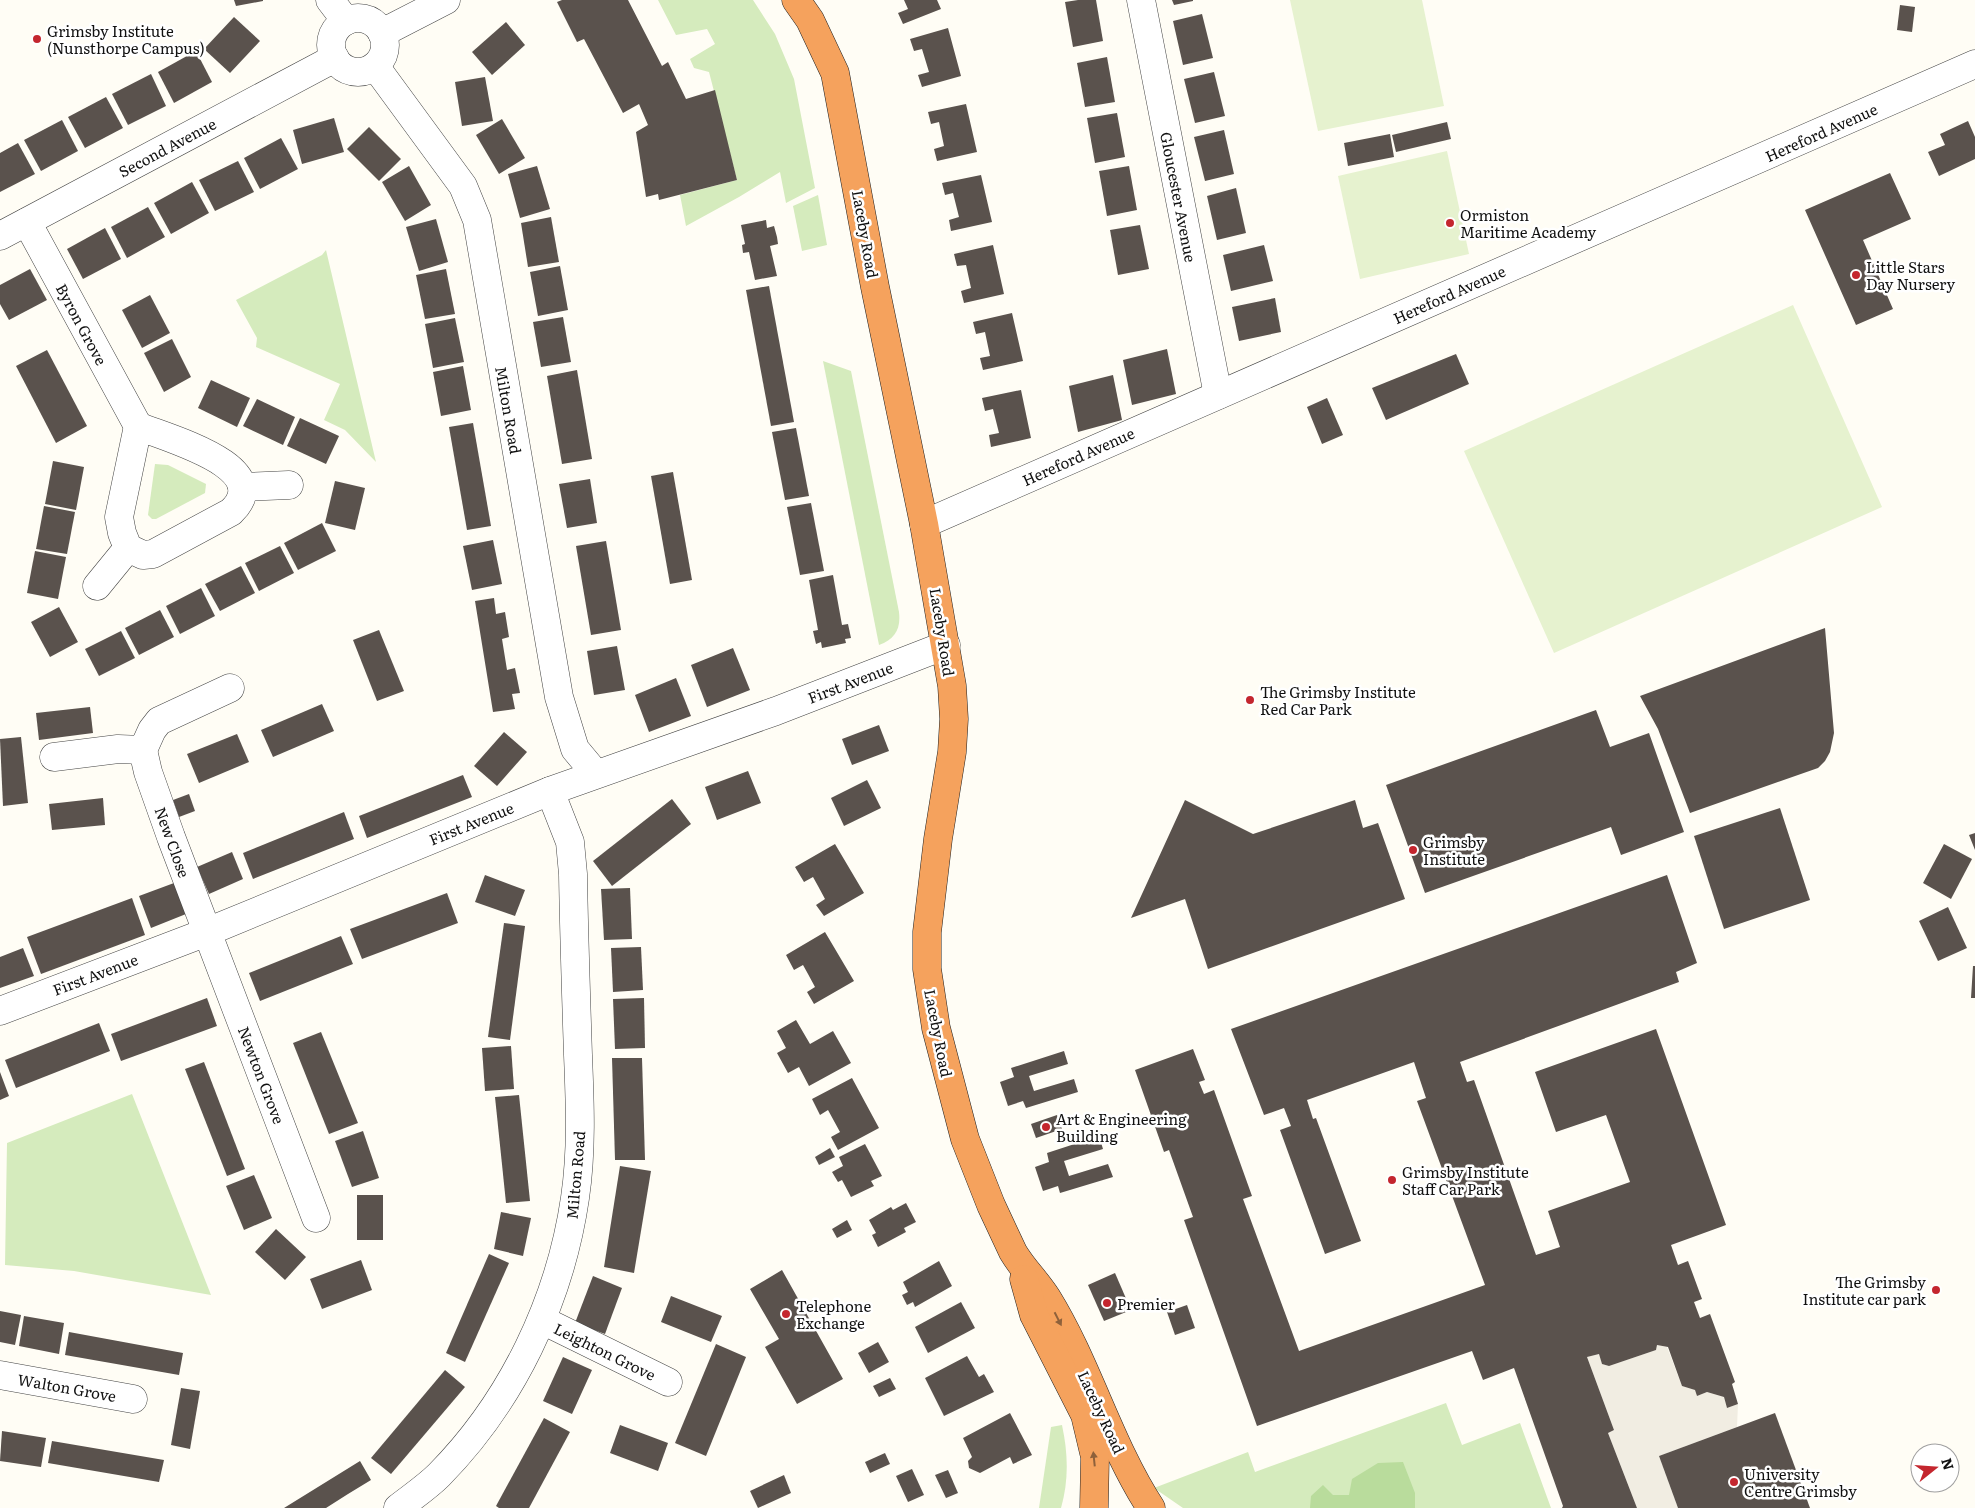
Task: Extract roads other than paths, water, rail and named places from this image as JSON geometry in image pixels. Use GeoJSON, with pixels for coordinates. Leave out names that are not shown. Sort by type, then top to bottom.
{"type":"FeatureCollection","features":[{"type":"Feature","properties":{"kind":"highway","name":"Laceby Road"},"geometry":{"type":"LineString","coordinates":[[796,0],[810,20],[835,73],[875,287],[924,524],[952,686],[954,719],[952,752],[927,932],[927,969],[936,1028],[958,1119],[992,1206],[1021,1265],[1034,1315],[1085,1415],[1095,1457],[1094,1508]]}},
{"type":"Feature","properties":{"kind":"highway","name":"Laceby Road"},"geometry":{"type":"LineString","coordinates":[[1021,1265],[1047,1298],[1114,1434],[1128,1471],[1151,1508]]}},
{"type":"Feature","properties":{"kind":"street"},"geometry":{"type":"LineString","coordinates":[[382,32],[446,0]]}},
{"type":"Feature","properties":{"kind":"street","name":"Gloucester Avenue"},"geometry":{"type":"LineString","coordinates":[[1141,0],[1218,395]]}},
{"type":"Feature","properties":{"kind":"street"},"geometry":{"type":"LineString","coordinates":[[338,11],[354,18],[365,19],[374,23],[382,32],[385,50],[382,58],[375,66],[356,72],[347,69],[335,58],[332,49],[332,39],[336,30],[338,11]]}},
{"type":"Feature","properties":{"kind":"street","name":"Second Avenue"},"geometry":{"type":"LineString","coordinates":[[0,236],[335,58]]}},
{"type":"Feature","properties":{"kind":"street","name":"Hereford Avenue"},"geometry":{"type":"LineString","coordinates":[[924,524],[1975,64]]}},
{"type":"Feature","properties":{"kind":"street","name":"Milton Road"},"geometry":{"type":"LineString","coordinates":[[375,66],[463,186],[477,220],[559,697],[575,750],[595,773]]}},
{"type":"Feature","properties":{"kind":"street","name":"Byron Grove"},"geometry":{"type":"LineString","coordinates":[[27,222],[138,426]]}},
{"type":"Feature","properties":{"kind":"street"},"geometry":{"type":"LineString","coordinates":[[138,426],[224,462],[239,477],[242,486],[238,506],[231,512],[164,550],[143,555],[128,548],[119,518],[138,426]]}},
{"type":"Feature","properties":{"kind":"street"},"geometry":{"type":"LineString","coordinates":[[242,486],[289,485]]}},
{"type":"Feature","properties":{"kind":"street"},"geometry":{"type":"LineString","coordinates":[[97,586],[128,548]]}},
{"type":"Feature","properties":{"kind":"street","name":"First Avenue"},"geometry":{"type":"LineString","coordinates":[[0,1011],[207,932],[595,773],[776,710],[946,646]]}},
{"type":"Feature","properties":{"kind":"street"},"geometry":{"type":"LineString","coordinates":[[54,757],[118,749],[143,750],[152,730],[159,721],[230,688]]}},
{"type":"Feature","properties":{"kind":"street","name":"New Close"},"geometry":{"type":"LineString","coordinates":[[143,750],[148,772],[207,932]]}},
{"type":"Feature","properties":{"kind":"street","name":"Milton Road"},"geometry":{"type":"LineString","coordinates":[[398,1508],[438,1476],[491,1412],[528,1350],[542,1320],[567,1243],[576,1198],[580,1144],[573,874],[570,842],[550,791]]}},
{"type":"Feature","properties":{"kind":"street","name":"Newton Grove"},"geometry":{"type":"LineString","coordinates":[[207,932],[316,1218]]}},
{"type":"Feature","properties":{"kind":"street","name":"Leighton Grove"},"geometry":{"type":"LineString","coordinates":[[542,1320],[668,1382]]}},
{"type":"Feature","properties":{"kind":"street","name":"Walton Grove"},"geometry":{"type":"LineString","coordinates":[[0,1375],[134,1399]]}},
{"type":"Feature","properties":{"kind":"place","name":"Grimsby Institute (Nunsthorpe Campus)"},"geometry":{"type":"Point","coordinates":[37,39]}},
{"type":"Feature","properties":{"kind":"place","name":"Ormiston Maritime Academy"},"geometry":{"type":"Point","coordinates":[1450,223]}},
{"type":"Feature","properties":{"kind":"place","name":"Little Stars Day Nursery"},"geometry":{"type":"Point","coordinates":[1856,275]}},
{"type":"Feature","properties":{"kind":"place","name":"The Grimsby Institute Red Car Park"},"geometry":{"type":"Point","coordinates":[1250,700]}},
{"type":"Feature","properties":{"kind":"place","name":"Grimsby Institute"},"geometry":{"type":"Point","coordinates":[1413,850]}},
{"type":"Feature","properties":{"kind":"place","name":"Art & Engineering Building"},"geometry":{"type":"Point","coordinates":[1046,1127]}},
{"type":"Feature","properties":{"kind":"place","name":"Grimsby Institute Staff Car Park"},"geometry":{"type":"Point","coordinates":[1392,1180]}},
{"type":"Feature","properties":{"kind":"place","name":"The Grimsby Institute car park"},"geometry":{"type":"Point","coordinates":[1936,1290]}},
{"type":"Feature","properties":{"kind":"place","name":"Premier"},"geometry":{"type":"Point","coordinates":[1107,1303]}},
{"type":"Feature","properties":{"kind":"place","name":"Telephone Exchange"},"geometry":{"type":"Point","coordinates":[786,1314]}},
{"type":"Feature","properties":{"kind":"place","name":"University Centre Grimsby"},"geometry":{"type":"Point","coordinates":[1734,1482]}}]}
